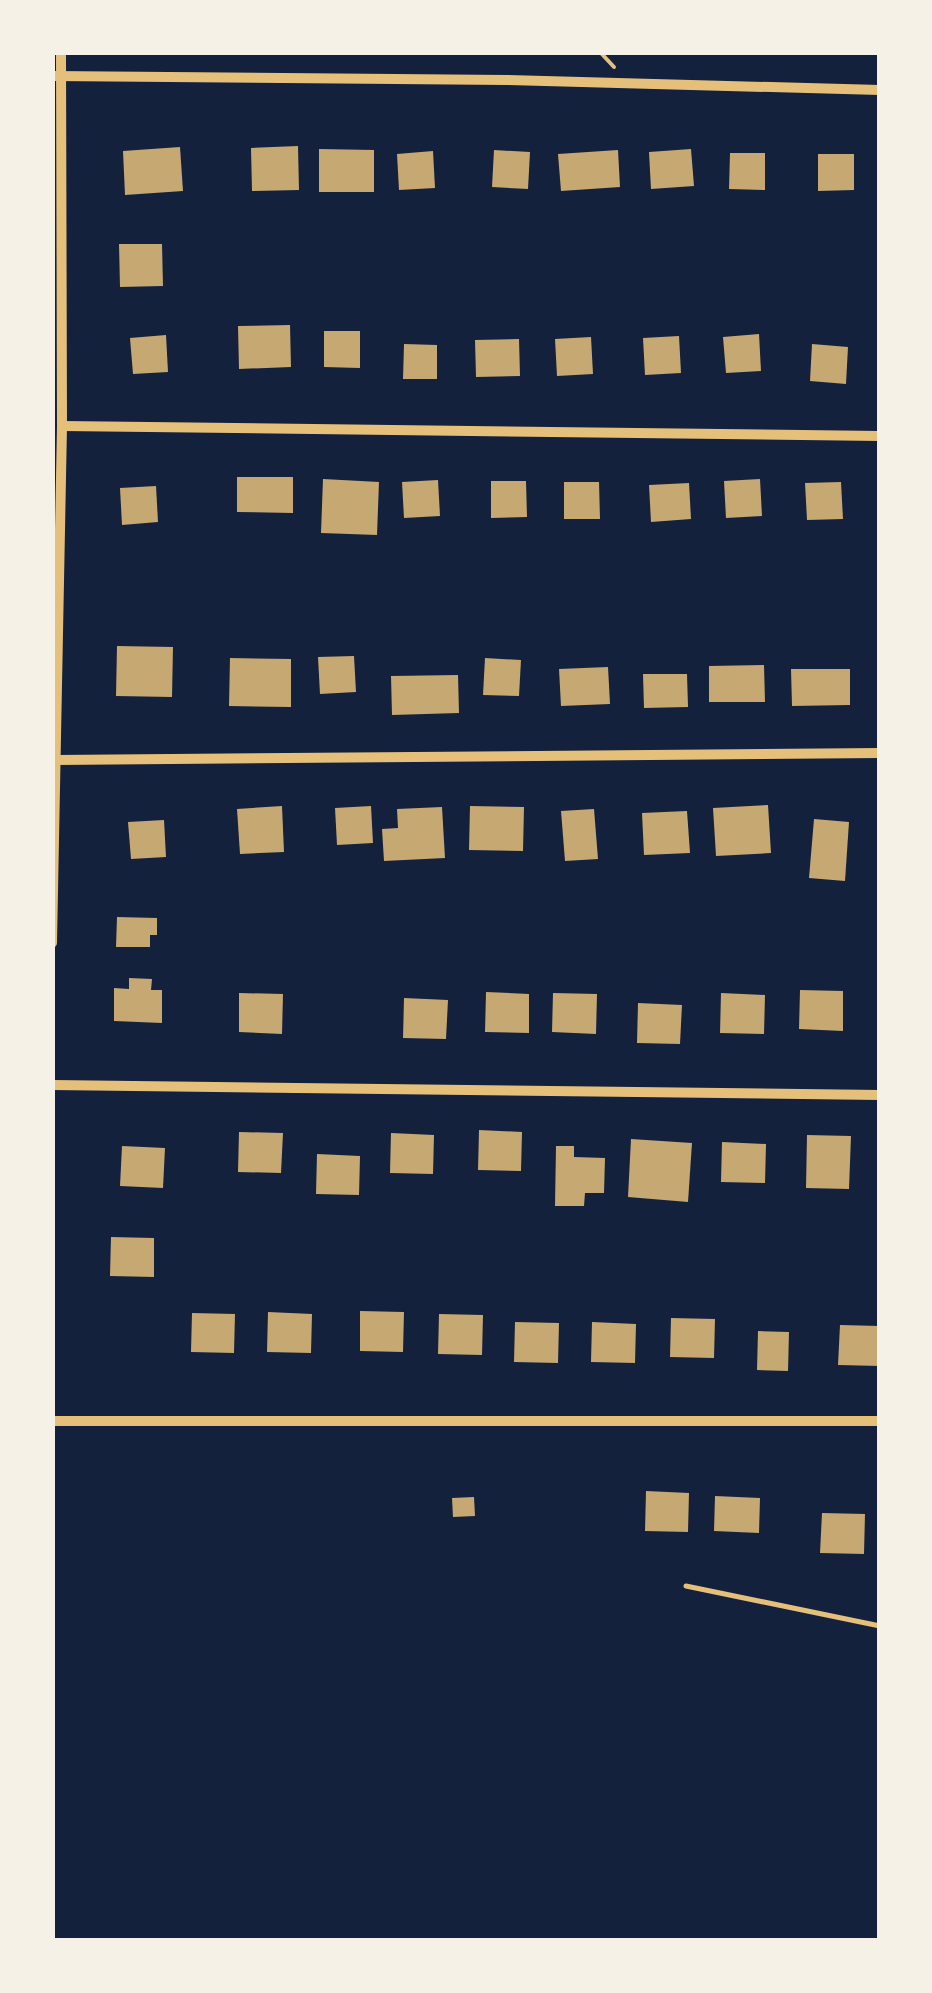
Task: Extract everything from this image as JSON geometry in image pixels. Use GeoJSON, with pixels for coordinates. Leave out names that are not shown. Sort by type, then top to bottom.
{"type":"FeatureCollection","features":[{"type":"Feature","properties":{"kind":"street"},"geometry":{"type":"LineString","coordinates":[[52,942],[62,426],[57,76],[62,52]]}},
{"type":"Feature","properties":{"kind":"street"},"geometry":{"type":"LineString","coordinates":[[57,76],[507,80],[880,90]]}},
{"type":"Feature","properties":{"kind":"street"},"geometry":{"type":"LineString","coordinates":[[62,426],[880,436]]}},
{"type":"Feature","properties":{"kind":"street"},"geometry":{"type":"LineString","coordinates":[[56,760],[880,753]]}},
{"type":"Feature","properties":{"kind":"street"},"geometry":{"type":"LineString","coordinates":[[52,1085],[880,1096]]}},
{"type":"Feature","properties":{"kind":"street"},"geometry":{"type":"LineString","coordinates":[[52,1422],[880,1421]]}},
{"type":"Feature","properties":{"kind":"lane"},"geometry":{"type":"LineString","coordinates":[[686,1586],[880,1626]]}},
{"type":"Feature","properties":{"kind":"building"},"geometry":{"type":"Polygon","coordinates":[[[298,146],[299,190],[252,191],[251,148],[298,146]]]}},
{"type":"Feature","properties":{"kind":"building"},"geometry":{"type":"Polygon","coordinates":[[[180,147],[183,191],[125,195],[123,151],[180,147]]]}},
{"type":"Feature","properties":{"kind":"building"},"geometry":{"type":"Polygon","coordinates":[[[319,149],[374,150],[374,192],[319,192],[319,149]]]}},
{"type":"Feature","properties":{"kind":"building"},"geometry":{"type":"Polygon","coordinates":[[[691,149],[694,186],[651,189],[649,152],[691,149]]]}},
{"type":"Feature","properties":{"kind":"building"},"geometry":{"type":"Polygon","coordinates":[[[494,150],[530,152],[528,189],[492,187],[494,150]]]}},
{"type":"Feature","properties":{"kind":"building"},"geometry":{"type":"Polygon","coordinates":[[[618,150],[620,187],[561,191],[558,154],[618,150]]]}},
{"type":"Feature","properties":{"kind":"building"},"geometry":{"type":"Polygon","coordinates":[[[433,151],[435,188],[399,190],[397,154],[433,151]]]}},
{"type":"Feature","properties":{"kind":"building"},"geometry":{"type":"Polygon","coordinates":[[[730,153],[765,153],[765,190],[729,189],[730,153]]]}},
{"type":"Feature","properties":{"kind":"building"},"geometry":{"type":"Polygon","coordinates":[[[818,154],[854,154],[854,190],[818,191],[818,154]]]}},
{"type":"Feature","properties":{"kind":"building"},"geometry":{"type":"Polygon","coordinates":[[[119,244],[162,244],[163,286],[120,287],[119,244]]]}},
{"type":"Feature","properties":{"kind":"building"},"geometry":{"type":"Polygon","coordinates":[[[290,325],[291,367],[239,369],[238,326],[290,325]]]}},
{"type":"Feature","properties":{"kind":"building"},"geometry":{"type":"Polygon","coordinates":[[[324,331],[360,331],[360,368],[324,367],[324,331]]]}},
{"type":"Feature","properties":{"kind":"building"},"geometry":{"type":"Polygon","coordinates":[[[759,334],[761,371],[726,373],[723,337],[759,334]]]}},
{"type":"Feature","properties":{"kind":"building"},"geometry":{"type":"Polygon","coordinates":[[[166,335],[168,372],[133,374],[130,338],[166,335]]]}},
{"type":"Feature","properties":{"kind":"building"},"geometry":{"type":"Polygon","coordinates":[[[679,336],[681,373],[645,375],[643,338],[679,336]]]}},
{"type":"Feature","properties":{"kind":"building"},"geometry":{"type":"Polygon","coordinates":[[[591,337],[593,374],[557,376],[555,339],[591,337]]]}},
{"type":"Feature","properties":{"kind":"building"},"geometry":{"type":"Polygon","coordinates":[[[519,339],[520,376],[476,377],[475,340],[519,339]]]}},
{"type":"Feature","properties":{"kind":"building"},"geometry":{"type":"Polygon","coordinates":[[[404,344],[437,345],[437,379],[403,379],[404,344]]]}},
{"type":"Feature","properties":{"kind":"building"},"geometry":{"type":"Polygon","coordinates":[[[812,344],[848,347],[846,384],[810,381],[812,344]]]}},
{"type":"Feature","properties":{"kind":"building"},"geometry":{"type":"Polygon","coordinates":[[[237,477],[293,477],[293,513],[237,512],[237,477]]]}},
{"type":"Feature","properties":{"kind":"building"},"geometry":{"type":"Polygon","coordinates":[[[323,479],[379,482],[377,535],[321,533],[323,479]]]}},
{"type":"Feature","properties":{"kind":"building"},"geometry":{"type":"Polygon","coordinates":[[[760,479],[762,516],[726,518],[724,481],[760,479]]]}},
{"type":"Feature","properties":{"kind":"building"},"geometry":{"type":"Polygon","coordinates":[[[438,480],[440,516],[404,518],[402,482],[438,480]]]}},
{"type":"Feature","properties":{"kind":"building"},"geometry":{"type":"Polygon","coordinates":[[[491,481],[526,481],[527,517],[491,518],[491,481]]]}},
{"type":"Feature","properties":{"kind":"building"},"geometry":{"type":"Polygon","coordinates":[[[564,482],[599,482],[600,519],[564,519],[564,482]]]}},
{"type":"Feature","properties":{"kind":"building"},"geometry":{"type":"Polygon","coordinates":[[[841,482],[843,519],[807,520],[805,483],[841,482]]]}},
{"type":"Feature","properties":{"kind":"building"},"geometry":{"type":"Polygon","coordinates":[[[689,483],[691,519],[651,522],[649,485],[689,483]]]}},
{"type":"Feature","properties":{"kind":"building"},"geometry":{"type":"Polygon","coordinates":[[[156,486],[158,522],[122,525],[120,488],[156,486]]]}},
{"type":"Feature","properties":{"kind":"building"},"geometry":{"type":"Polygon","coordinates":[[[117,646],[173,647],[172,697],[116,696],[117,646]]]}},
{"type":"Feature","properties":{"kind":"building"},"geometry":{"type":"Polygon","coordinates":[[[354,656],[356,692],[320,694],[318,657],[354,656]]]}},
{"type":"Feature","properties":{"kind":"building"},"geometry":{"type":"Polygon","coordinates":[[[230,658],[291,659],[291,707],[229,706],[230,658]]]}},
{"type":"Feature","properties":{"kind":"building"},"geometry":{"type":"Polygon","coordinates":[[[485,658],[521,660],[519,696],[483,695],[485,658]]]}},
{"type":"Feature","properties":{"kind":"building"},"geometry":{"type":"Polygon","coordinates":[[[764,665],[765,702],[709,702],[709,666],[764,665]]]}},
{"type":"Feature","properties":{"kind":"building"},"geometry":{"type":"Polygon","coordinates":[[[608,667],[610,704],[561,706],[559,669],[608,667]]]}},
{"type":"Feature","properties":{"kind":"building"},"geometry":{"type":"Polygon","coordinates":[[[791,669],[850,669],[850,705],[792,706],[791,669]]]}},
{"type":"Feature","properties":{"kind":"building"},"geometry":{"type":"Polygon","coordinates":[[[643,674],[687,674],[688,707],[644,708],[643,674]]]}},
{"type":"Feature","properties":{"kind":"building"},"geometry":{"type":"Polygon","coordinates":[[[458,675],[459,713],[392,715],[391,676],[458,675]]]}},
{"type":"Feature","properties":{"kind":"building"},"geometry":{"type":"Polygon","coordinates":[[[768,805],[771,853],[716,856],[713,808],[768,805]]]}},
{"type":"Feature","properties":{"kind":"building"},"geometry":{"type":"Polygon","coordinates":[[[282,806],[284,852],[240,854],[237,809],[282,806]]]}},
{"type":"Feature","properties":{"kind":"building"},"geometry":{"type":"Polygon","coordinates":[[[371,806],[373,843],[337,845],[335,808],[371,806]]]}},
{"type":"Feature","properties":{"kind":"building"},"geometry":{"type":"Polygon","coordinates":[[[470,806],[524,807],[523,851],[469,850],[470,806]]]}},
{"type":"Feature","properties":{"kind":"building"},"geometry":{"type":"Polygon","coordinates":[[[442,807],[445,858],[384,861],[382,829],[398,828],[397,809],[442,807]]]}},
{"type":"Feature","properties":{"kind":"building"},"geometry":{"type":"Polygon","coordinates":[[[594,809],[598,859],[565,861],[561,811],[594,809]]]}},
{"type":"Feature","properties":{"kind":"building"},"geometry":{"type":"Polygon","coordinates":[[[687,811],[690,853],[644,855],[642,813],[687,811]]]}},
{"type":"Feature","properties":{"kind":"building"},"geometry":{"type":"Polygon","coordinates":[[[814,819],[849,822],[845,881],[809,878],[814,819]]]}},
{"type":"Feature","properties":{"kind":"building"},"geometry":{"type":"Polygon","coordinates":[[[164,820],[166,857],[131,859],[128,822],[164,820]]]}},
{"type":"Feature","properties":{"kind":"building"},"geometry":{"type":"Polygon","coordinates":[[[117,917],[157,918],[157,935],[150,935],[150,947],[116,947],[117,917]]]}},
{"type":"Feature","properties":{"kind":"building"},"geometry":{"type":"Polygon","coordinates":[[[129,978],[152,979],[151,990],[162,990],[162,1023],[114,1021],[114,988],[129,989],[129,978]]]}},
{"type":"Feature","properties":{"kind":"building"},"geometry":{"type":"Polygon","coordinates":[[[800,990],[843,991],[843,1031],[799,1029],[800,990]]]}},
{"type":"Feature","properties":{"kind":"building"},"geometry":{"type":"Polygon","coordinates":[[[486,992],[529,994],[529,1033],[485,1032],[486,992]]]}},
{"type":"Feature","properties":{"kind":"building"},"geometry":{"type":"Polygon","coordinates":[[[239,993],[283,994],[282,1034],[239,1032],[239,993]]]}},
{"type":"Feature","properties":{"kind":"building"},"geometry":{"type":"Polygon","coordinates":[[[553,993],[597,994],[596,1034],[552,1032],[553,993]]]}},
{"type":"Feature","properties":{"kind":"building"},"geometry":{"type":"Polygon","coordinates":[[[721,993],[765,995],[764,1034],[720,1033],[721,993]]]}},
{"type":"Feature","properties":{"kind":"building"},"geometry":{"type":"Polygon","coordinates":[[[404,998],[448,1000],[446,1039],[403,1038],[404,998]]]}},
{"type":"Feature","properties":{"kind":"building"},"geometry":{"type":"Polygon","coordinates":[[[638,1003],[682,1005],[680,1044],[637,1043],[638,1003]]]}},
{"type":"Feature","properties":{"kind":"building"},"geometry":{"type":"Polygon","coordinates":[[[479,1130],[522,1132],[521,1171],[478,1170],[479,1130]]]}},
{"type":"Feature","properties":{"kind":"building"},"geometry":{"type":"Polygon","coordinates":[[[239,1132],[283,1133],[281,1173],[238,1172],[239,1132]]]}},
{"type":"Feature","properties":{"kind":"building"},"geometry":{"type":"Polygon","coordinates":[[[391,1133],[434,1135],[433,1174],[390,1173],[391,1133]]]}},
{"type":"Feature","properties":{"kind":"building"},"geometry":{"type":"Polygon","coordinates":[[[807,1135],[851,1136],[849,1189],[806,1188],[807,1135]]]}},
{"type":"Feature","properties":{"kind":"building"},"geometry":{"type":"Polygon","coordinates":[[[631,1139],[692,1143],[688,1202],[628,1197],[631,1139]]]}},
{"type":"Feature","properties":{"kind":"building"},"geometry":{"type":"Polygon","coordinates":[[[722,1142],[766,1144],[765,1183],[721,1182],[722,1142]]]}},
{"type":"Feature","properties":{"kind":"building"},"geometry":{"type":"Polygon","coordinates":[[[122,1146],[165,1148],[163,1188],[120,1186],[122,1146]]]}},
{"type":"Feature","properties":{"kind":"building"},"geometry":{"type":"Polygon","coordinates":[[[556,1146],[574,1146],[574,1157],[605,1158],[604,1193],[585,1193],[584,1206],[555,1206],[556,1146]]]}},
{"type":"Feature","properties":{"kind":"building"},"geometry":{"type":"Polygon","coordinates":[[[317,1154],[360,1156],[359,1195],[316,1194],[317,1154]]]}},
{"type":"Feature","properties":{"kind":"building"},"geometry":{"type":"Polygon","coordinates":[[[111,1237],[154,1238],[154,1277],[110,1276],[111,1237]]]}},
{"type":"Feature","properties":{"kind":"building"},"geometry":{"type":"Polygon","coordinates":[[[360,1311],[404,1312],[403,1352],[360,1351],[360,1311]]]}},
{"type":"Feature","properties":{"kind":"building"},"geometry":{"type":"Polygon","coordinates":[[[268,1312],[312,1314],[311,1353],[267,1352],[268,1312]]]}},
{"type":"Feature","properties":{"kind":"building"},"geometry":{"type":"Polygon","coordinates":[[[192,1313],[235,1314],[234,1353],[191,1352],[192,1313]]]}},
{"type":"Feature","properties":{"kind":"building"},"geometry":{"type":"Polygon","coordinates":[[[439,1314],[483,1315],[482,1355],[438,1354],[439,1314]]]}},
{"type":"Feature","properties":{"kind":"building"},"geometry":{"type":"Polygon","coordinates":[[[671,1318],[715,1319],[714,1358],[670,1357],[671,1318]]]}},
{"type":"Feature","properties":{"kind":"building"},"geometry":{"type":"Polygon","coordinates":[[[515,1322],[559,1323],[558,1363],[514,1362],[515,1322]]]}},
{"type":"Feature","properties":{"kind":"building"},"geometry":{"type":"Polygon","coordinates":[[[592,1322],[636,1324],[635,1363],[591,1362],[592,1322]]]}},
{"type":"Feature","properties":{"kind":"building"},"geometry":{"type":"Polygon","coordinates":[[[840,1325],[880,1326],[880,1366],[838,1365],[840,1325]]]}},
{"type":"Feature","properties":{"kind":"building"},"geometry":{"type":"Polygon","coordinates":[[[758,1331],[789,1332],[788,1371],[757,1370],[758,1331]]]}},
{"type":"Feature","properties":{"kind":"building"},"geometry":{"type":"Polygon","coordinates":[[[646,1491],[689,1493],[688,1532],[645,1531],[646,1491]]]}},
{"type":"Feature","properties":{"kind":"building"},"geometry":{"type":"Polygon","coordinates":[[[715,1496],[760,1498],[759,1533],[714,1531],[715,1496]]]}},
{"type":"Feature","properties":{"kind":"building"},"geometry":{"type":"Polygon","coordinates":[[[474,1497],[475,1516],[453,1517],[452,1498],[474,1497]]]}},
{"type":"Feature","properties":{"kind":"building"},"geometry":{"type":"Polygon","coordinates":[[[822,1513],[865,1514],[864,1554],[820,1553],[822,1513]]]}}]}
